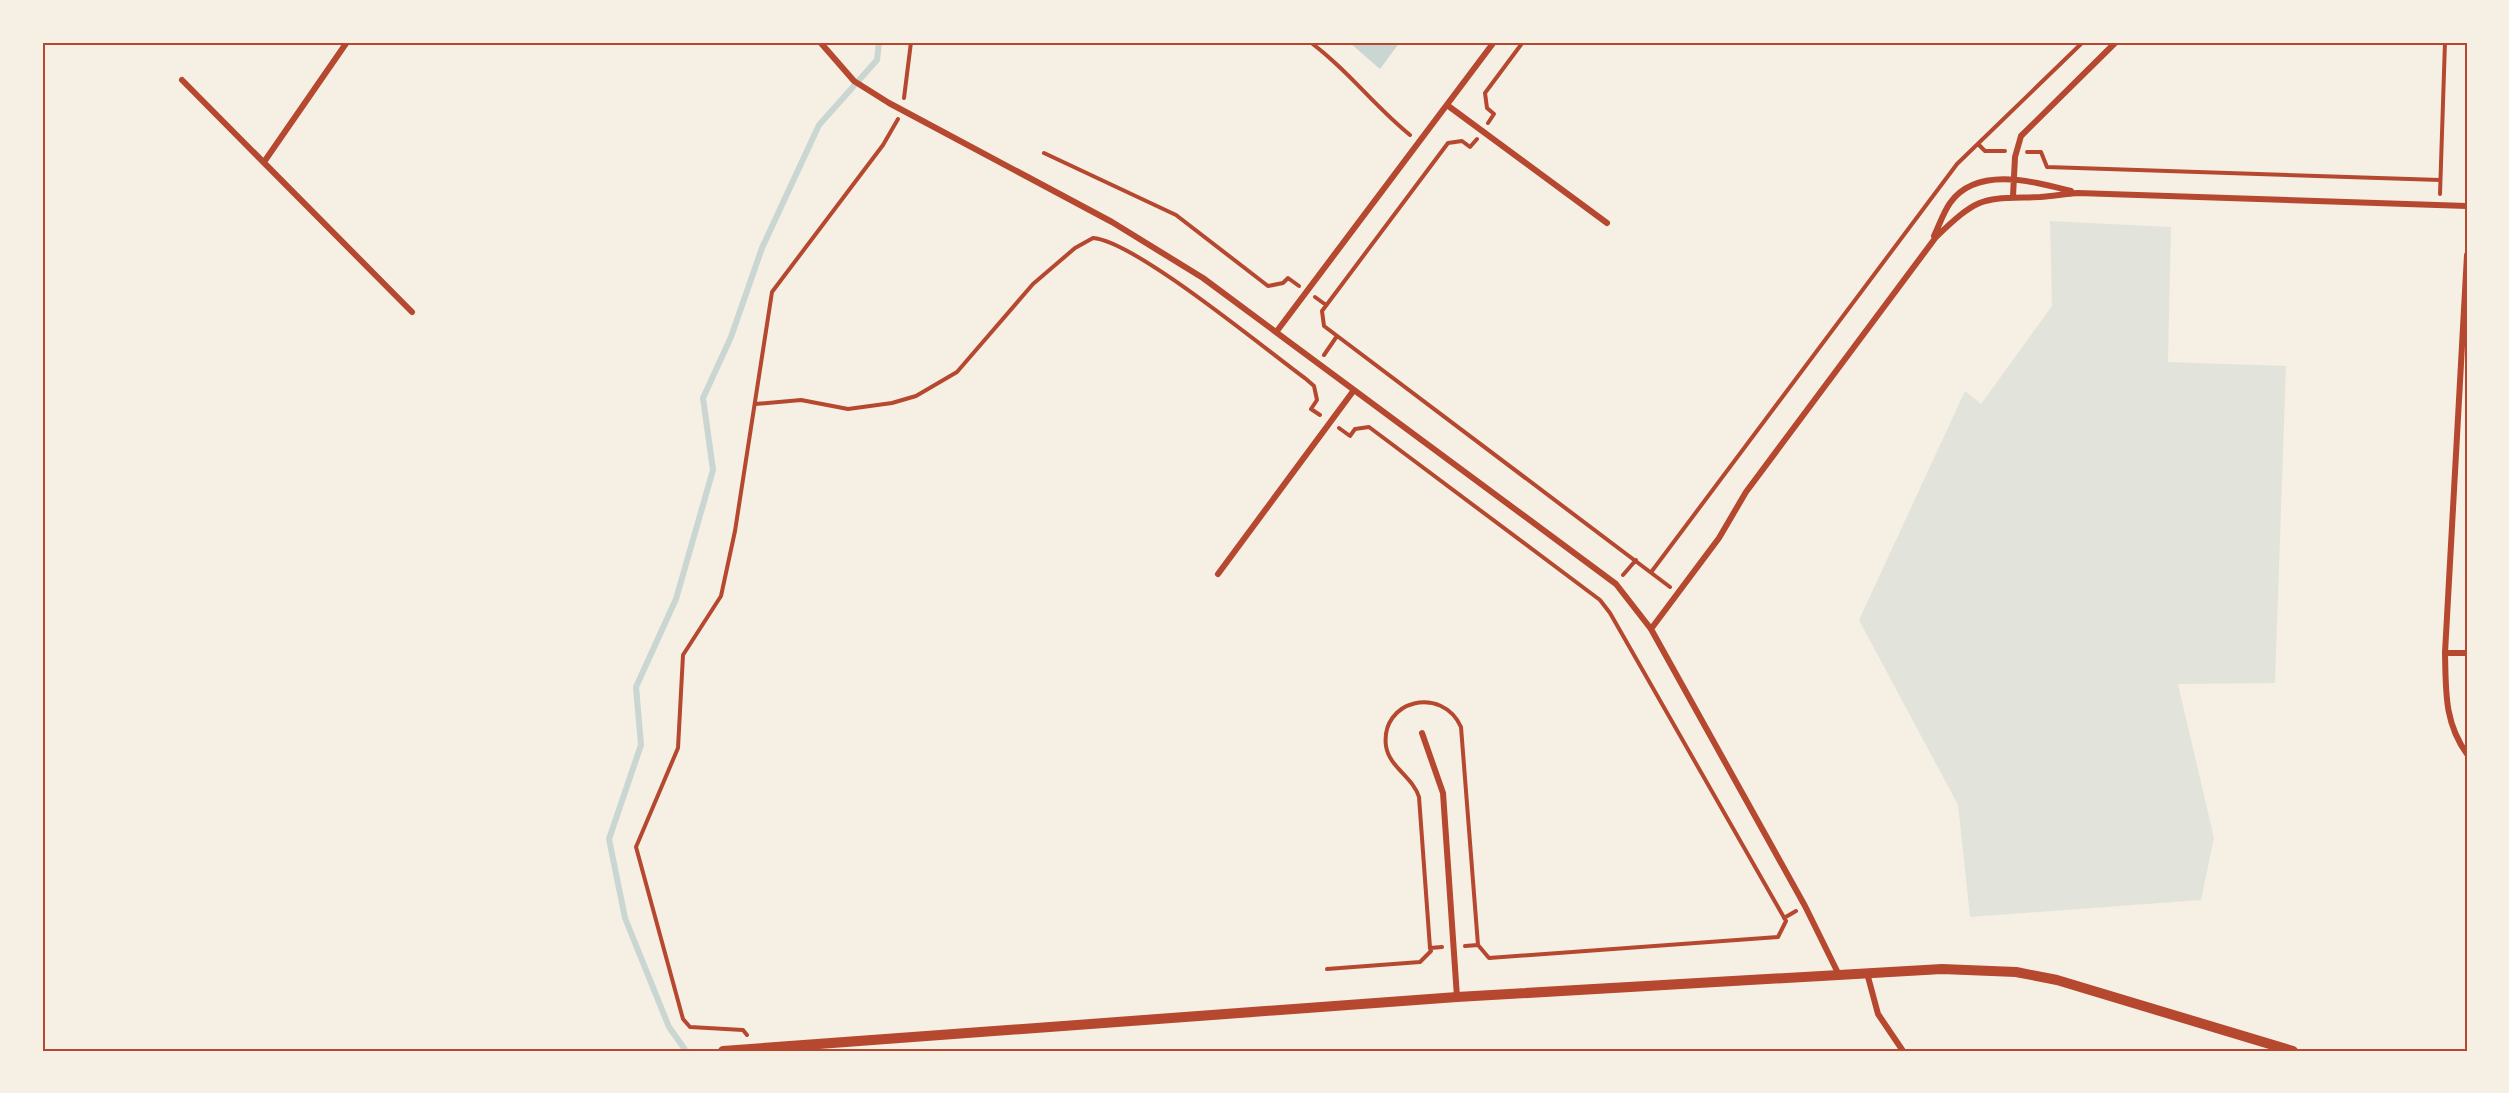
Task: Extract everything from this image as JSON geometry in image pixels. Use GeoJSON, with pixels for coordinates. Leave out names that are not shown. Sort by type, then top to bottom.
{"type":"FeatureCollection","features":[{"type":"Feature","properties":{"kind":"street"},"geometry":{"type":"LineString","coordinates":[[264,162],[347,42]]}},
{"type":"Feature","properties":{"kind":"street"},"geometry":{"type":"LineString","coordinates":[[820,42],[854,81],[889,103],[1021,172],[1143,240],[1203,278],[1608,577],[1627,595],[1651,629],[1805,906],[1839,975]]}},
{"type":"Feature","properties":{"kind":"street"},"geometry":{"type":"LineString","coordinates":[[1277,331],[1494,42]]}},
{"type":"Feature","properties":{"kind":"street"},"geometry":{"type":"LineString","coordinates":[[2013,196],[2015,152],[2026,130],[2116,42]]}},
{"type":"Feature","properties":{"kind":"street"},"geometry":{"type":"LineString","coordinates":[[182,80],[412,312]]}},
{"type":"Feature","properties":{"kind":"street"},"geometry":{"type":"LineString","coordinates":[[1447,105],[1607,223]]}},
{"type":"Feature","properties":{"kind":"street"},"geometry":{"type":"LineString","coordinates":[[1930,245],[1949,204],[1960,193],[1985,181],[2046,184],[2078,193]]}},
{"type":"Feature","properties":{"kind":"street"},"geometry":{"type":"LineString","coordinates":[[1651,629],[1719,538],[1746,492],[1930,245],[1969,207],[1991,197],[2078,193],[2467,206]]}},
{"type":"Feature","properties":{"kind":"street"},"geometry":{"type":"LineString","coordinates":[[2467,255],[2445,653],[2448,713],[2454,733],[2467,754]]}},
{"type":"Feature","properties":{"kind":"street"},"geometry":{"type":"LineString","coordinates":[[1218,574],[1354,390]]}},
{"type":"Feature","properties":{"kind":"street"},"geometry":{"type":"LineString","coordinates":[[2445,653],[2467,653]]}},
{"type":"Feature","properties":{"kind":"street"},"geometry":{"type":"LineString","coordinates":[[1422,733],[1443,793],[1457,997]]}},
{"type":"Feature","properties":{"kind":"street"},"geometry":{"type":"LineString","coordinates":[[723,1051],[1457,997],[1942,969],[2033,975],[2079,985],[2293,1051]]}},
{"type":"Feature","properties":{"kind":"street"},"geometry":{"type":"LineString","coordinates":[[1867,973],[1878,1014],[1904,1051]]}},
{"type":"Feature","properties":{"kind":"path"},"geometry":{"type":"LineString","coordinates":[[752,1049],[743,1030],[690,1027],[682,1019],[636,847],[678,748],[683,655],[721,596],[735,531],[772,292],[883,145],[902,111],[911,42]]}},
{"type":"Feature","properties":{"kind":"path"},"geometry":{"type":"LineString","coordinates":[[1310,42],[1342,67],[1382,111],[1419,141]]}},
{"type":"Feature","properties":{"kind":"path"},"geometry":{"type":"LineString","coordinates":[[1523,42],[1485,93],[1487,108],[1494,114],[1483,131],[1470,147],[1462,141],[1448,143],[1326,305],[1322,311],[1324,326],[1652,571],[1678,593]]}},
{"type":"Feature","properties":{"kind":"path"},"geometry":{"type":"LineString","coordinates":[[1652,571],[1957,164],[2083,42]]}},
{"type":"Feature","properties":{"kind":"path"},"geometry":{"type":"LineString","coordinates":[[2439,204],[2445,42]]}},
{"type":"Feature","properties":{"kind":"path"},"geometry":{"type":"LineString","coordinates":[[1978,144],[1985,151],[2041,152],[2047,167],[2440,180]]}},
{"type":"Feature","properties":{"kind":"path"},"geometry":{"type":"LineString","coordinates":[[1044,153],[1176,215],[1268,286],[1283,283],[1288,278],[1326,305]]}},
{"type":"Feature","properties":{"kind":"path"},"geometry":{"type":"LineString","coordinates":[[755,404],[801,400],[848,409],[892,403],[916,396],[957,372],[1033,284],[1075,248],[1093,238],[1104,240],[1148,262],[1306,379],[1314,386],[1317,400],[1311,409],[1350,436],[1355,429],[1369,427],[1600,600],[1786,921],[1778,937],[1489,958],[1478,945],[1466,946]]}},
{"type":"Feature","properties":{"kind":"path"},"geometry":{"type":"LineString","coordinates":[[1327,969],[1420,962],[1431,951],[1430,948],[1442,947]]}},
{"type":"Feature","properties":{"kind":"shaded area"},"geometry":{"type":"Polygon","coordinates":[[[1349,42],[1400,42],[1380,69],[1349,42]]]}},
{"type":"Feature","properties":{"kind":"shaded area"},"geometry":{"type":"Polygon","coordinates":[[[2050,221],[2171,227],[2168,362],[2286,366],[2275,683],[2178,684],[2214,838],[2201,900],[1970,917],[1958,805],[1859,620],[1965,391],[1981,404],[2052,306],[2050,221]]]}},
{"type":"Feature","properties":{"kind":"waterway"},"geometry":{"type":"LineString","coordinates":[[686,1051],[669,1027],[625,918],[609,839],[641,745],[636,687],[676,599],[713,470],[703,398],[731,337],[762,248],[819,125],[877,60],[879,42]]}}]}
